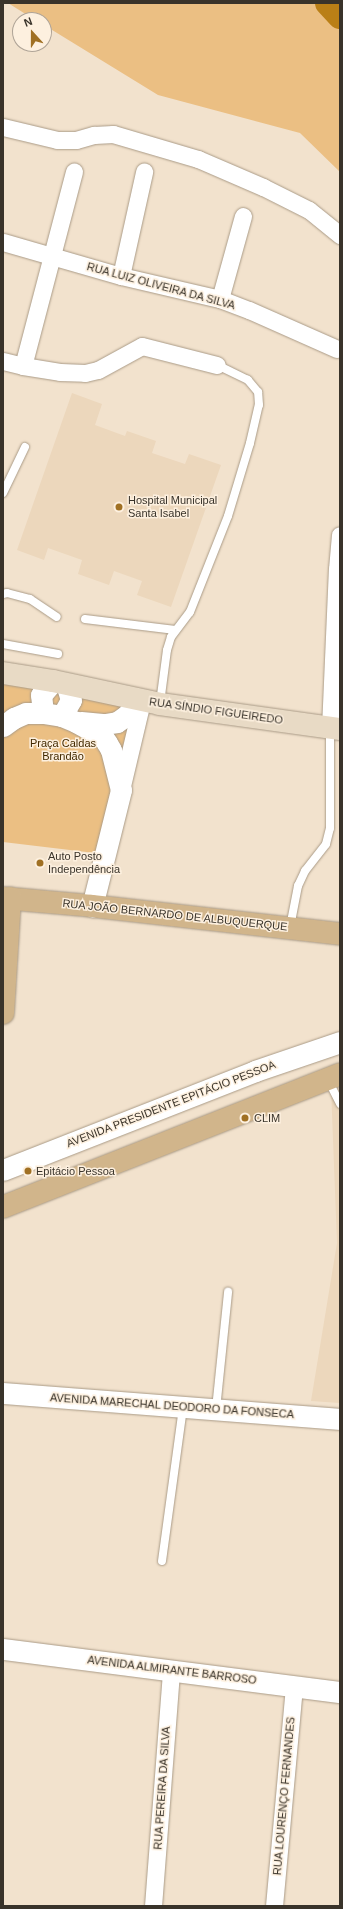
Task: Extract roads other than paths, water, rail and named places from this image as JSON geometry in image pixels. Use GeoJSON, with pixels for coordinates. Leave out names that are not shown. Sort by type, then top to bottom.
{"type":"FeatureCollection","features":[{"type":"Feature","properties":{"kind":"main road"},"geometry":{"type":"LineString","coordinates":[[3,673],[59,682],[147,702]]}},
{"type":"Feature","properties":{"kind":"main road","name":"RUA SÍNDIO FIGUEIREDO"},"geometry":{"type":"LineString","coordinates":[[147,702],[335,728]]}},
{"type":"Feature","properties":{"kind":"main road"},"geometry":{"type":"LineString","coordinates":[[3,1013],[5,894]]}},
{"type":"Feature","properties":{"kind":"main road","name":"RUA JOÃO BERNARDO DE ALBUQUERQUE"},"geometry":{"type":"LineString","coordinates":[[5,894],[92,906],[340,934]]}},
{"type":"Feature","properties":{"kind":"main road"},"geometry":{"type":"LineString","coordinates":[[3,1207],[334,1077]]}},
{"type":"Feature","properties":{"kind":"street"},"geometry":{"type":"LineString","coordinates":[[3,127],[57,140],[76,140],[94,135],[112,134],[198,159],[263,187],[309,210],[340,235]]}},
{"type":"Feature","properties":{"kind":"street"},"geometry":{"type":"LineString","coordinates":[[22,366],[74,172]]}},
{"type":"Feature","properties":{"kind":"street"},"geometry":{"type":"LineString","coordinates":[[121,276],[144,172]]}},
{"type":"Feature","properties":{"kind":"street"},"geometry":{"type":"LineString","coordinates":[[220,299],[243,216]]}},
{"type":"Feature","properties":{"kind":"street","name":"RUA LUIZ OLIVEIRA DA SILVA"},"geometry":{"type":"LineString","coordinates":[[3,242],[121,276],[220,299],[249,310],[337,349]]}},
{"type":"Feature","properties":{"kind":"street"},"geometry":{"type":"LineString","coordinates":[[3,361],[22,366],[60,372],[85,373],[98,370],[142,346],[217,365]]}},
{"type":"Feature","properties":{"kind":"street"},"geometry":{"type":"LineString","coordinates":[[335,728],[337,569],[340,535]]}},
{"type":"Feature","properties":{"kind":"street"},"geometry":{"type":"LineString","coordinates":[[59,682],[70,700],[68,707],[60,717],[41,695],[59,682]]}},
{"type":"Feature","properties":{"kind":"street"},"geometry":{"type":"LineString","coordinates":[[92,906],[121,790],[147,702]]}},
{"type":"Feature","properties":{"kind":"street","name":"RUA SÍNDIO FIGUEIREDO"},"geometry":{"type":"LineString","coordinates":[[60,717],[101,724],[117,722],[147,702]]}},
{"type":"Feature","properties":{"kind":"street"},"geometry":{"type":"LineString","coordinates":[[3,726],[14,718],[26,713],[60,717],[97,733],[107,743],[111,750],[121,790]]}},
{"type":"Feature","properties":{"kind":"street","name":"AVENIDA PRESIDENTE EPITÁCIO PESSOA"},"geometry":{"type":"LineString","coordinates":[[3,1170],[255,1071],[340,1042]]}},
{"type":"Feature","properties":{"kind":"street","name":"AVENIDA MARECHAL DEODORO DA FONSECA"},"geometry":{"type":"LineString","coordinates":[[3,1393],[340,1419]]}},
{"type":"Feature","properties":{"kind":"street","name":"AVENIDA ALMIRANTE BARROSO"},"geometry":{"type":"LineString","coordinates":[[3,1649],[340,1692]]}},
{"type":"Feature","properties":{"kind":"street","name":"RUA PEREIRA DA SILVA"},"geometry":{"type":"LineString","coordinates":[[153,1906],[171,1670]]}},
{"type":"Feature","properties":{"kind":"street","name":"RUA LOURENÇO FERNANDES"},"geometry":{"type":"LineString","coordinates":[[274,1906],[294,1686]]}},
{"type":"Feature","properties":{"kind":"lane"},"geometry":{"type":"LineString","coordinates":[[147,702],[167,650],[170,637],[190,612],[228,516],[250,443],[259,405],[258,392],[248,380],[217,365]]}},
{"type":"Feature","properties":{"kind":"lane"},"geometry":{"type":"LineString","coordinates":[[3,493],[25,447]]}},
{"type":"Feature","properties":{"kind":"lane"},"geometry":{"type":"LineString","coordinates":[[3,594],[7,592],[30,599],[57,616]]}},
{"type":"Feature","properties":{"kind":"lane"},"geometry":{"type":"LineString","coordinates":[[85,619],[175,630]]}},
{"type":"Feature","properties":{"kind":"lane"},"geometry":{"type":"LineString","coordinates":[[3,644],[58,654]]}},
{"type":"Feature","properties":{"kind":"lane"},"geometry":{"type":"LineString","coordinates":[[290,928],[298,886],[305,871],[326,844],[330,828],[335,728]]}},
{"type":"Feature","properties":{"kind":"lane"},"geometry":{"type":"LineString","coordinates":[[334,1077],[340,1104]]}},
{"type":"Feature","properties":{"kind":"lane"},"geometry":{"type":"LineString","coordinates":[[216,1409],[228,1292]]}},
{"type":"Feature","properties":{"kind":"lane"},"geometry":{"type":"LineString","coordinates":[[162,1561],[183,1406]]}},
{"type":"Feature","properties":{"kind":"waterway"},"geometry":{"type":"LineString","coordinates":[[328,3],[340,16]]}},
{"type":"Feature","properties":{"kind":"place","name":"Hospital Municipal Santa Isabel"},"geometry":{"type":"Point","coordinates":[119,507]}},
{"type":"Feature","properties":{"kind":"place","name":"Auto Posto Independência"},"geometry":{"type":"Point","coordinates":[40,863]}},
{"type":"Feature","properties":{"kind":"place","name":"CLIM"},"geometry":{"type":"Point","coordinates":[245,1118]}},
{"type":"Feature","properties":{"kind":"place","name":"Epitácio Pessoa"},"geometry":{"type":"Point","coordinates":[28,1171]}},
{"type":"Feature","properties":{"kind":"park label","name":"Praça Caldas Brandão"},"geometry":{"type":"Point","coordinates":[63,750]}}]}
